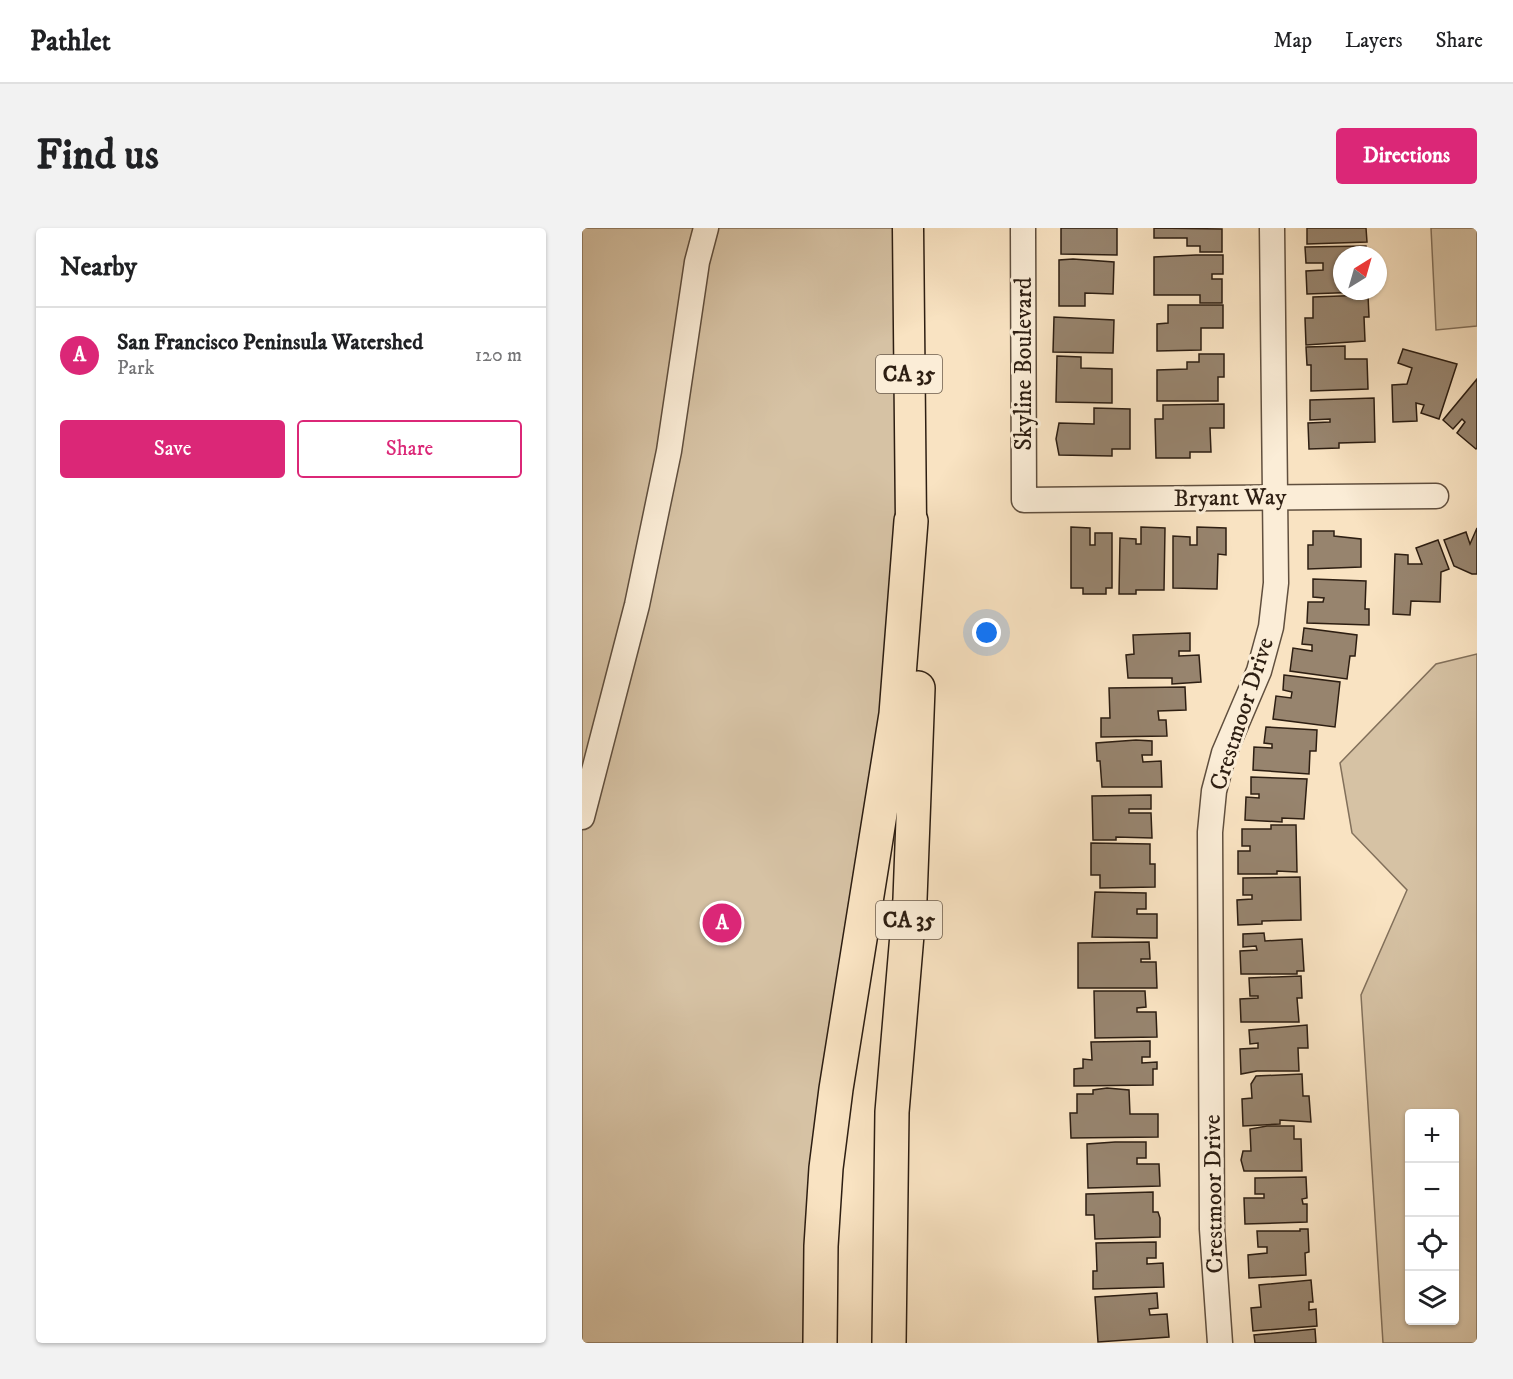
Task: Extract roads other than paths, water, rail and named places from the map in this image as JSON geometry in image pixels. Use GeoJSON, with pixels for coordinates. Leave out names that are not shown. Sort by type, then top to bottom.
{"type":"FeatureCollection","features":[{"type":"Feature","properties":{"kind":"highway","name":"CA 35"},"geometry":{"type":"LineString","coordinates":[[820,1343],[821,1246],[826,1168],[836,1089],[896,714],[911,521]]}},
{"type":"Feature","properties":{"kind":"highway","name":"CA 35"},"geometry":{"type":"LineString","coordinates":[[889,1343],[892,1112],[909,915],[916,774],[918,649],[911,521]]}},
{"type":"Feature","properties":{"kind":"main road","name":"CA 35"},"geometry":{"type":"LineString","coordinates":[[908,228],[911,521]]}},
{"type":"Feature","properties":{"kind":"street"},"geometry":{"type":"LineString","coordinates":[[582,817],[637,605],[669,451],[697,262],[706,228]]}},
{"type":"Feature","properties":{"kind":"street","name":"Skyline Boulevard"},"geometry":{"type":"LineString","coordinates":[[1023,228],[1024,500]]}},
{"type":"Feature","properties":{"kind":"street","name":"Crestmoor Drive"},"geometry":{"type":"LineString","coordinates":[[1220,1343],[1212,1229],[1210,832],[1214,791],[1224,753],[1259,671],[1271,627],[1276,583],[1272,228]]}},
{"type":"Feature","properties":{"kind":"street","name":"Bryant Way"},"geometry":{"type":"LineString","coordinates":[[1024,500],[1436,496]]}},
{"type":"Feature","properties":{"kind":"place","name":"San Francisco Peninsula Watershed"},"geometry":{"type":"Point","coordinates":[722,923]}}]}
